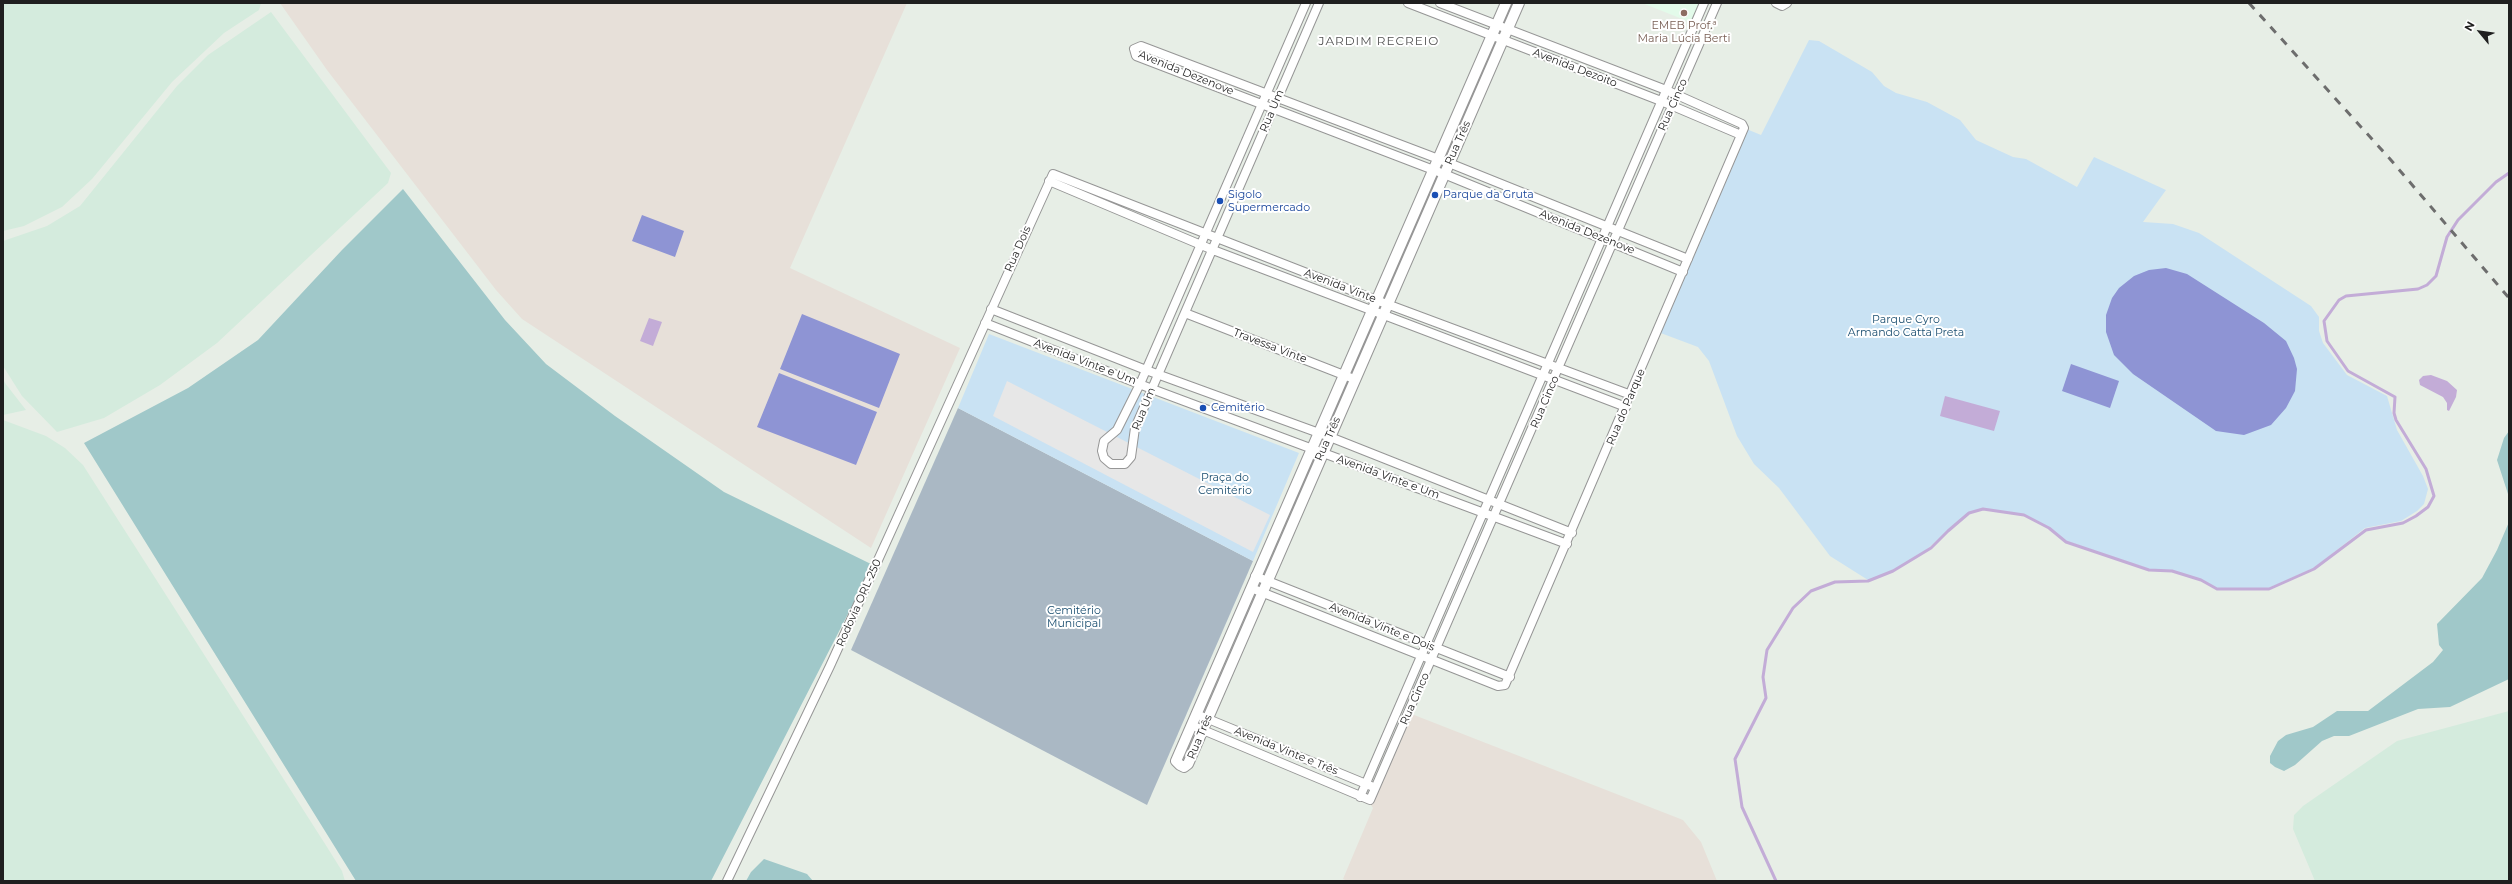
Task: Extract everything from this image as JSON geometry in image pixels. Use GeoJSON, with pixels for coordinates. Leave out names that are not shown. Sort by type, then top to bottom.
{"type":"FeatureCollection","features":[{"type":"Feature","properties":{"kind":"street","name":"Rua Um"},"geometry":{"type":"LineString","coordinates":[[1306,3],[1268,94],[1140,384],[1117,430],[1106,438],[1102,446],[1104,458],[1111,464],[1124,464],[1131,457],[1135,428],[1319,3]]}},
{"type":"Feature","properties":{"kind":"street","name":"Avenida Dezoito"},"geometry":{"type":"LineString","coordinates":[[1408,3],[1672,106],[1742,131],[1742,124],[1666,90],[1440,3]]}},
{"type":"Feature","properties":{"kind":"street","name":"Rua Três"},"geometry":{"type":"LineString","coordinates":[[1506,3],[1196,714],[1176,762],[1184,767],[1188,764],[1354,379],[1520,3]]}},
{"type":"Feature","properties":{"kind":"street","name":"Rua Cinco"},"geometry":{"type":"LineString","coordinates":[[1360,797],[1704,3]]}},
{"type":"Feature","properties":{"kind":"street","name":"Rua Cinco"},"geometry":{"type":"LineString","coordinates":[[1370,800],[1500,506],[1717,3]]}},
{"type":"Feature","properties":{"kind":"street"},"geometry":{"type":"LineString","coordinates":[[1776,3],[1782,6],[1787,3]]}},
{"type":"Feature","properties":{"kind":"street"},"geometry":{"type":"LineString","coordinates":[[1454,21],[1459,10]]}},
{"type":"Feature","properties":{"kind":"street","name":"Avenida Dezenove"},"geometry":{"type":"LineString","coordinates":[[1683,272],[1602,237],[1444,174],[1136,56],[1134,49],[1141,46],[1268,94],[1449,163],[1688,259]]}},
{"type":"Feature","properties":{"kind":"street"},"geometry":{"type":"LineString","coordinates":[[1557,61],[1562,50]]}},
{"type":"Feature","properties":{"kind":"street","name":"Rua do Parque"},"geometry":{"type":"LineString","coordinates":[[1507,681],[1626,407],[1742,131]]}},
{"type":"Feature","properties":{"kind":"street","name":"Avenida Vinte"},"geometry":{"type":"LineString","coordinates":[[1050,178],[1056,174],[1217,239],[1631,395]]}},
{"type":"Feature","properties":{"kind":"street","name":"Avenida Vinte"},"geometry":{"type":"LineString","coordinates":[[1050,178],[1213,250],[1626,407]]}},
{"type":"Feature","properties":{"kind":"street","name":"Rua Dois"},"geometry":{"type":"LineString","coordinates":[[985,323],[1050,178]]}},
{"type":"Feature","properties":{"kind":"street"},"geometry":{"type":"LineString","coordinates":[[1548,216],[1553,205]]}},
{"type":"Feature","properties":{"kind":"street"},"geometry":{"type":"LineString","coordinates":[[1412,218],[1423,223]]}},
{"type":"Feature","properties":{"kind":"street","name":"Avenida Vinte e Um"},"geometry":{"type":"LineString","coordinates":[[991,309],[1146,370],[1330,437],[1500,506],[1572,533]]}},
{"type":"Feature","properties":{"kind":"street","name":"Travessa Vinte"},"geometry":{"type":"LineString","coordinates":[[1185,313],[1354,379]]}},
{"type":"Feature","properties":{"kind":"street","name":"Avenida Vinte e Um"},"geometry":{"type":"LineString","coordinates":[[985,323],[1152,389],[1567,544]]}},
{"type":"Feature","properties":{"kind":"street","name":"Rodovia ORL-250"},"geometry":{"type":"LineString","coordinates":[[727,881],[830,666],[985,323]]}},
{"type":"Feature","properties":{"kind":"street","name":"Avenida Vinte e Dois"},"geometry":{"type":"LineString","coordinates":[[1255,576],[1437,649],[1507,681]]}},
{"type":"Feature","properties":{"kind":"street","name":"Avenida Vinte e Dois"},"geometry":{"type":"LineString","coordinates":[[1250,588],[1498,686],[1507,681]]}},
{"type":"Feature","properties":{"kind":"street","name":"Avenida Vinte e Três"},"geometry":{"type":"LineString","coordinates":[[1196,714],[1376,788]]}},
{"type":"Feature","properties":{"kind":"street","name":"Avenida Vinte e Três"},"geometry":{"type":"LineString","coordinates":[[1192,725],[1370,800]]}},
{"type":"Feature","properties":{"kind":"shaded area"},"geometry":{"type":"Polygon","coordinates":[[[3,3],[261,3],[259,10],[224,33],[172,82],[92,179],[62,207],[24,226],[3,231],[3,3]]]}},
{"type":"Feature","properties":{"kind":"shaded area"},"geometry":{"type":"Polygon","coordinates":[[[280,3],[907,3],[790,268],[960,348],[871,548],[522,319],[496,290],[327,70],[280,3]]]}},
{"type":"Feature","properties":{"kind":"shaded area","name":"EMEB Prof.ª Maria Lúcia Berti"},"geometry":{"type":"Polygon","coordinates":[[[1642,3],[1704,3],[1695,24],[1642,3]]]}},
{"type":"Feature","properties":{"kind":"shaded area"},"geometry":{"type":"Polygon","coordinates":[[[271,12],[391,173],[388,183],[217,343],[160,385],[104,418],[57,432],[22,396],[3,366],[3,241],[47,226],[80,206],[177,86],[208,55],[271,12]]]}},
{"type":"Feature","properties":{"kind":"shaded area"},"geometry":{"type":"Polygon","coordinates":[[[403,189],[505,320],[546,364],[615,416],[724,492],[873,565],[711,881],[356,881],[84,443],[188,388],[258,340],[342,250],[403,189]]]}},
{"type":"Feature","properties":{"kind":"shaded area"},"geometry":{"type":"Polygon","coordinates":[[[642,215],[684,231],[675,257],[632,241],[642,215]]]}},
{"type":"Feature","properties":{"kind":"shaded area"},"geometry":{"type":"Polygon","coordinates":[[[2166,268],[2187,274],[2264,323],[2286,341],[2294,358],[2297,369],[2295,391],[2286,408],[2271,425],[2244,435],[2216,431],[2133,374],[2114,355],[2106,332],[2106,315],[2112,298],[2119,288],[2134,276],[2149,270],[2166,268]]]}},
{"type":"Feature","properties":{"kind":"shaded area"},"geometry":{"type":"Polygon","coordinates":[[[802,314],[900,354],[879,408],[780,369],[802,314]]]}},
{"type":"Feature","properties":{"kind":"shaded area"},"geometry":{"type":"Polygon","coordinates":[[[649,318],[662,322],[653,346],[640,341],[649,318]]]}},
{"type":"Feature","properties":{"kind":"shaded area"},"geometry":{"type":"Polygon","coordinates":[[[2071,364],[2119,381],[2110,408],[2062,391],[2071,364]]]}},
{"type":"Feature","properties":{"kind":"shaded area"},"geometry":{"type":"Polygon","coordinates":[[[779,373],[877,412],[856,465],[757,427],[779,373]]]}},
{"type":"Feature","properties":{"kind":"shaded area"},"geometry":{"type":"Polygon","coordinates":[[[2431,375],[2447,381],[2457,390],[2456,397],[2449,411],[2447,410],[2447,403],[2443,397],[2420,385],[2419,380],[2423,376],[2431,375]]]}},
{"type":"Feature","properties":{"kind":"shaded area"},"geometry":{"type":"Polygon","coordinates":[[[3,379],[5,383],[26,410],[3,415],[3,379]]]}},
{"type":"Feature","properties":{"kind":"shaded area"},"geometry":{"type":"Polygon","coordinates":[[[1007,381],[1270,515],[1253,552],[993,416],[1007,381]]]}},
{"type":"Feature","properties":{"kind":"shaded area"},"geometry":{"type":"Polygon","coordinates":[[[1945,396],[2000,411],[1994,431],[1940,416],[1945,396]]]}},
{"type":"Feature","properties":{"kind":"shaded area"},"geometry":{"type":"Polygon","coordinates":[[[3,420],[46,436],[65,448],[83,465],[327,847],[342,871],[345,881],[3,881],[3,420]]]}},
{"type":"Feature","properties":{"kind":"shaded area"},"geometry":{"type":"Polygon","coordinates":[[[2509,431],[2509,522],[2508,494],[2497,460],[2504,438],[2509,431]]]}},
{"type":"Feature","properties":{"kind":"shaded area"},"geometry":{"type":"Polygon","coordinates":[[[2509,522],[2509,679],[2450,707],[2418,709],[2349,736],[2334,736],[2322,741],[2295,765],[2284,771],[2270,763],[2270,756],[2278,741],[2286,735],[2313,727],[2337,711],[2368,711],[2433,662],[2443,650],[2439,645],[2437,624],[2482,578],[2497,550],[2509,522]]]}},
{"type":"Feature","properties":{"kind":"shaded area"},"geometry":{"type":"Polygon","coordinates":[[[2509,711],[2509,881],[2315,881],[2293,829],[2294,815],[2303,806],[2397,741],[2509,711]]]}},
{"type":"Feature","properties":{"kind":"shaded area"},"geometry":{"type":"Polygon","coordinates":[[[1409,713],[1683,820],[1701,842],[1717,881],[1347,881],[1343,879],[1373,808],[1369,802],[1409,713]]]}},
{"type":"Feature","properties":{"kind":"shaded area"},"geometry":{"type":"Polygon","coordinates":[[[764,859],[807,874],[813,881],[746,881],[751,872],[764,859]]]}},
{"type":"Feature","properties":{"kind":"green space","name":"Parque Cyro Armando Catta Preta"},"geometry":{"type":"Polygon","coordinates":[[[1809,40],[1819,41],[1872,72],[1884,86],[1896,93],[1927,102],[1960,120],[1976,140],[2013,157],[2026,159],[2077,187],[2094,157],[2166,190],[2143,222],[2173,224],[2199,233],[2311,306],[2319,317],[2319,331],[2323,343],[2347,375],[2387,396],[2397,430],[2423,476],[2428,489],[2424,504],[2417,511],[2401,521],[2365,528],[2314,568],[2269,588],[2217,589],[2200,579],[2172,571],[2149,569],[2066,541],[2049,528],[2024,515],[1983,509],[1968,513],[1917,558],[1893,571],[1868,580],[1830,556],[1779,488],[1754,464],[1737,436],[1709,361],[1698,347],[1658,332],[1744,128],[1761,135],[1809,40]]]}},
{"type":"Feature","properties":{"kind":"green space","name":"Praça do Cemitério"},"geometry":{"type":"Polygon","coordinates":[[[989,334],[1299,453],[1253,561],[958,408],[989,334]]]}},
{"type":"Feature","properties":{"kind":"green space","name":"Cemitério Municipal"},"geometry":{"type":"Polygon","coordinates":[[[958,408],[1253,561],[1147,805],[851,650],[958,408]]]}},
{"type":"Feature","properties":{"kind":"waterway"},"geometry":{"type":"LineString","coordinates":[[1776,881],[1742,807],[1735,759],[1766,698],[1763,677],[1767,650],[1793,608],[1811,591],[1835,582],[1868,581],[1893,571],[1931,548],[1969,513],[1983,509],[2024,515],[2049,528],[2066,542],[2149,570],[2172,571],[2201,580],[2217,589],[2269,589],[2314,569],[2366,530],[2403,523],[2416,516],[2428,507],[2434,496],[2426,469],[2396,420],[2394,413],[2395,397],[2348,371],[2327,341],[2324,321],[2339,300],[2346,296],[2418,289],[2427,285],[2436,276],[2447,237],[2458,220],[2496,182],[2509,173]]}},
{"type":"Feature","properties":{"kind":"railway"},"geometry":{"type":"LineString","coordinates":[[2249,3],[2390,159],[2509,298]]}},
{"type":"Feature","properties":{"kind":"place","name":"EMEB Prof.ª Maria Lúcia Berti"},"geometry":{"type":"Point","coordinates":[1684,13]}},
{"type":"Feature","properties":{"kind":"place","name":"Parque da Gruta"},"geometry":{"type":"Point","coordinates":[1435,195]}},
{"type":"Feature","properties":{"kind":"place","name":"Sigolo Supermercado"},"geometry":{"type":"Point","coordinates":[1220,201]}},
{"type":"Feature","properties":{"kind":"place","name":"Cemitério"},"geometry":{"type":"Point","coordinates":[1203,408]}},
{"type":"Feature","properties":{"kind":"district","name":"JARDIM RECREIO"},"geometry":{"type":"Point","coordinates":[1379,41]}}]}
